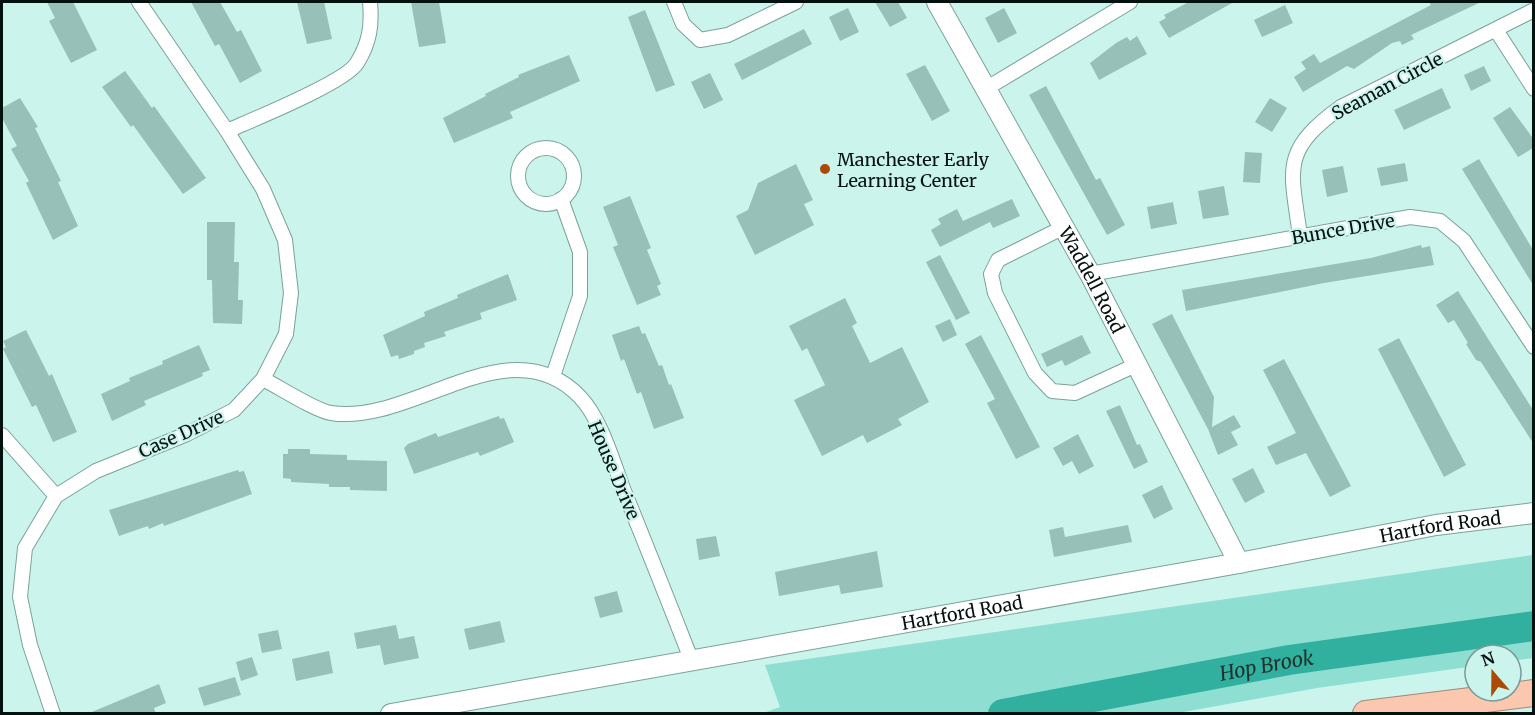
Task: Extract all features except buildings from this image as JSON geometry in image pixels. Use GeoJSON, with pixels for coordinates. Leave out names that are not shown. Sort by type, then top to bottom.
{"type":"FeatureCollection","features":[{"type":"Feature","properties":{"kind":"highway"},"geometry":{"type":"LineString","coordinates":[[1366,714],[1533,693]]}},
{"type":"Feature","properties":{"kind":"main road","name":"Waddell Road"},"geometry":{"type":"LineString","coordinates":[[937,2],[1090,274],[1239,563]]}},
{"type":"Feature","properties":{"kind":"main road","name":"Hartford Road"},"geometry":{"type":"LineString","coordinates":[[391,714],[1239,563],[1436,525],[1533,513]]}},
{"type":"Feature","properties":{"kind":"street","name":"Case Drive"},"geometry":{"type":"LineString","coordinates":[[53,714],[30,645],[20,597],[25,548],[56,496],[96,471],[187,434],[234,410],[263,379],[286,334],[291,293],[285,240],[263,189],[140,2]]}},
{"type":"Feature","properties":{"kind":"street"},"geometry":{"type":"LineString","coordinates":[[227,131],[319,90],[356,65],[372,28],[370,2]]}},
{"type":"Feature","properties":{"kind":"street"},"geometry":{"type":"LineString","coordinates":[[674,2],[683,24],[700,40],[728,35],[796,2]]}},
{"type":"Feature","properties":{"kind":"street"},"geometry":{"type":"LineString","coordinates":[[987,88],[1130,2]]}},
{"type":"Feature","properties":{"kind":"street","name":"Seaman Circle"},"geometry":{"type":"LineString","coordinates":[[1300,237],[1292,176],[1297,151],[1313,127],[1341,107],[1533,10]]}},
{"type":"Feature","properties":{"kind":"street"},"geometry":{"type":"LineString","coordinates":[[1496,30],[1533,89]]}},
{"type":"Feature","properties":{"kind":"street"},"geometry":{"type":"LineString","coordinates":[[551,148],[567,158],[573,168],[572,187],[561,199],[543,204],[533,201],[524,193],[518,175],[525,157],[533,151],[551,148]]}},
{"type":"Feature","properties":{"kind":"street"},"geometry":{"type":"LineString","coordinates":[[553,376],[580,296],[580,252],[561,199]]}},
{"type":"Feature","properties":{"kind":"street","name":"Bunce Drive"},"geometry":{"type":"LineString","coordinates":[[1090,274],[1410,217],[1440,221],[1464,241],[1533,347]]}},
{"type":"Feature","properties":{"kind":"street"},"geometry":{"type":"LineString","coordinates":[[1064,227],[998,260],[991,274],[994,293],[1035,373],[1052,391],[1075,393],[1138,364]]}},
{"type":"Feature","properties":{"kind":"street","name":"House Drive"},"geometry":{"type":"LineString","coordinates":[[263,379],[330,413],[374,413],[472,377],[516,369],[553,376],[580,398],[601,432],[691,659]]}},
{"type":"Feature","properties":{"kind":"street"},"geometry":{"type":"LineString","coordinates":[[2,435],[56,496]]}},
{"type":"Feature","properties":{"kind":"green space"},"geometry":{"type":"Polygon","coordinates":[[[1533,555],[1533,658],[1523,659],[1523,643],[1463,643],[1463,668],[1317,688],[1178,713],[763,713],[780,707],[765,665],[1533,555]]]}},
{"type":"Feature","properties":{"kind":"waterway","name":"Hop Brook"},"geometry":{"type":"LineString","coordinates":[[1003,714],[1289,660],[1534,626]]}},
{"type":"Feature","properties":{"kind":"place","name":"Manchester Early Learning Center"},"geometry":{"type":"Point","coordinates":[825,169]}}]}
